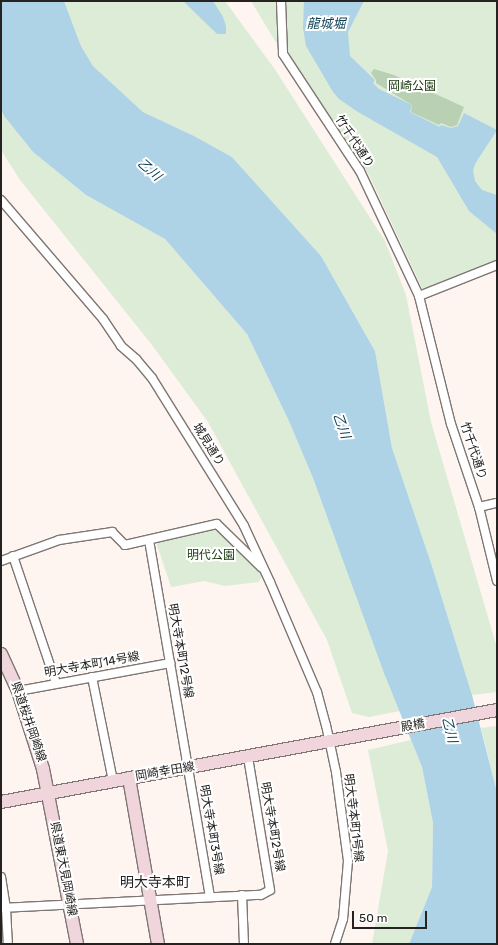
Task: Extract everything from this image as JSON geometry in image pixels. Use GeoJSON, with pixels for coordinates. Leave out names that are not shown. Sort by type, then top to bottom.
{"type":"FeatureCollection","features":[{"type":"Feature","properties":{"kind":"main road","name":"県道桜井岡崎線"},"geometry":{"type":"LineString","coordinates":[[1,654],[18,691],[43,769],[48,793]]}},
{"type":"Feature","properties":{"kind":"main road","name":"殿橋"},"geometry":{"type":"LineString","coordinates":[[329,741],[497,710]]}},
{"type":"Feature","properties":{"kind":"main road","name":"岡崎幸田線"},"geometry":{"type":"LineString","coordinates":[[1,802],[329,741]]}},
{"type":"Feature","properties":{"kind":"main road"},"geometry":{"type":"LineString","coordinates":[[129,778],[158,944]]}},
{"type":"Feature","properties":{"kind":"main road","name":"県道東大見岡崎線"},"geometry":{"type":"LineString","coordinates":[[48,793],[77,944]]}},
{"type":"Feature","properties":{"kind":"street","name":"竹千代通り"},"geometry":{"type":"LineString","coordinates":[[281,1],[284,54],[360,171],[419,296],[451,424],[479,507],[497,581]]}},
{"type":"Feature","properties":{"kind":"street","name":"城見通り"},"geometry":{"type":"LineString","coordinates":[[1,200],[98,313],[121,346],[136,359],[152,378],[244,526],[265,570],[317,692],[329,741]]}},
{"type":"Feature","properties":{"kind":"street"},"geometry":{"type":"LineString","coordinates":[[419,296],[497,265]]}},
{"type":"Feature","properties":{"kind":"street"},"geometry":{"type":"LineString","coordinates":[[479,507],[497,503]]}},
{"type":"Feature","properties":{"kind":"street"},"geometry":{"type":"LineString","coordinates":[[1,561],[59,540],[112,532],[125,545],[217,524],[265,570]]}},
{"type":"Feature","properties":{"kind":"street","name":"明大寺本町12号線"},"geometry":{"type":"LineString","coordinates":[[149,540],[189,767]]}},
{"type":"Feature","properties":{"kind":"street"},"geometry":{"type":"LineString","coordinates":[[13,556],[56,683]]}},
{"type":"Feature","properties":{"kind":"street","name":"明大寺本町14号線"},"geometry":{"type":"LineString","coordinates":[[18,691],[170,663]]}},
{"type":"Feature","properties":{"kind":"street"},"geometry":{"type":"LineString","coordinates":[[92,677],[113,781]]}},
{"type":"Feature","properties":{"kind":"street","name":"明大寺本町1号線"},"geometry":{"type":"LineString","coordinates":[[329,741],[336,772],[348,860],[343,918],[335,944]]}},
{"type":"Feature","properties":{"kind":"street","name":"明大寺本町2号線"},"geometry":{"type":"LineString","coordinates":[[242,896],[261,896],[270,890],[248,757]]}},
{"type":"Feature","properties":{"kind":"street","name":"明大寺本町3号線"},"geometry":{"type":"LineString","coordinates":[[189,767],[210,897]]}},
{"type":"Feature","properties":{"kind":"street"},"geometry":{"type":"LineString","coordinates":[[1,877],[8,944]]}},
{"type":"Feature","properties":{"kind":"street"},"geometry":{"type":"LineString","coordinates":[[4,908],[70,906],[150,900],[242,896],[244,944]]}},
{"type":"Feature","properties":{"kind":"green space"},"geometry":{"type":"Polygon","coordinates":[[[64,1],[225,1],[274,68],[385,241],[406,295],[431,422],[497,648],[497,692],[472,695],[432,566],[392,448],[375,351],[321,256],[232,157],[194,136],[143,112],[93,66],[81,46],[64,1]]]}},
{"type":"Feature","properties":{"kind":"green space","name":"岡崎公園"},"geometry":{"type":"Polygon","coordinates":[[[251,1],[497,1],[497,261],[439,286],[422,288],[370,177],[356,154],[330,122],[287,54],[275,41],[251,1]]]}},
{"type":"Feature","properties":{"kind":"green space"},"geometry":{"type":"Polygon","coordinates":[[[374,69],[394,75],[464,107],[457,125],[451,127],[441,123],[439,125],[411,112],[412,105],[376,83],[376,80],[371,73],[374,69]]]}},
{"type":"Feature","properties":{"kind":"green space"},"geometry":{"type":"Polygon","coordinates":[[[1,109],[4,116],[33,152],[86,195],[165,239],[247,334],[288,419],[313,478],[400,711],[369,717],[352,713],[327,640],[208,422],[152,345],[20,180],[1,150],[1,109]]]}},
{"type":"Feature","properties":{"kind":"green space","name":"明代公園"},"geometry":{"type":"Polygon","coordinates":[[[220,528],[262,576],[259,582],[225,586],[204,581],[171,587],[156,542],[220,528]]]}},
{"type":"Feature","properties":{"kind":"green space"},"geometry":{"type":"Polygon","coordinates":[[[497,726],[497,792],[481,728],[497,726]]]}},
{"type":"Feature","properties":{"kind":"green space"},"geometry":{"type":"Polygon","coordinates":[[[411,740],[422,767],[433,823],[432,887],[409,944],[372,944],[388,851],[368,750],[411,740]]]}},
{"type":"Feature","properties":{"kind":"water","name":"乙川"},"geometry":{"type":"Polygon","coordinates":[[[1,1],[64,1],[81,46],[93,66],[143,112],[194,136],[232,157],[321,256],[375,351],[392,448],[432,566],[472,695],[497,792],[497,944],[409,944],[432,887],[433,823],[422,767],[384,673],[313,478],[288,419],[247,334],[165,239],[86,195],[33,152],[4,116],[1,109],[1,1]]]}},
{"type":"Feature","properties":{"kind":"water"},"geometry":{"type":"Polygon","coordinates":[[[183,1],[213,1],[223,17],[226,26],[226,34],[217,34],[183,1]]]}},
{"type":"Feature","properties":{"kind":"water","name":"龍城堀"},"geometry":{"type":"Polygon","coordinates":[[[304,1],[364,1],[348,32],[350,56],[375,80],[373,83],[379,89],[412,105],[410,112],[440,127],[441,125],[451,128],[458,126],[464,113],[497,130],[475,164],[473,171],[475,181],[482,190],[497,195],[497,234],[469,211],[437,157],[358,112],[339,99],[333,92],[306,46],[303,28],[304,1]]]}},
{"type":"Feature","properties":{"kind":"district","name":"明大寺本町"},"geometry":{"type":"Point","coordinates":[155,883]}}]}
